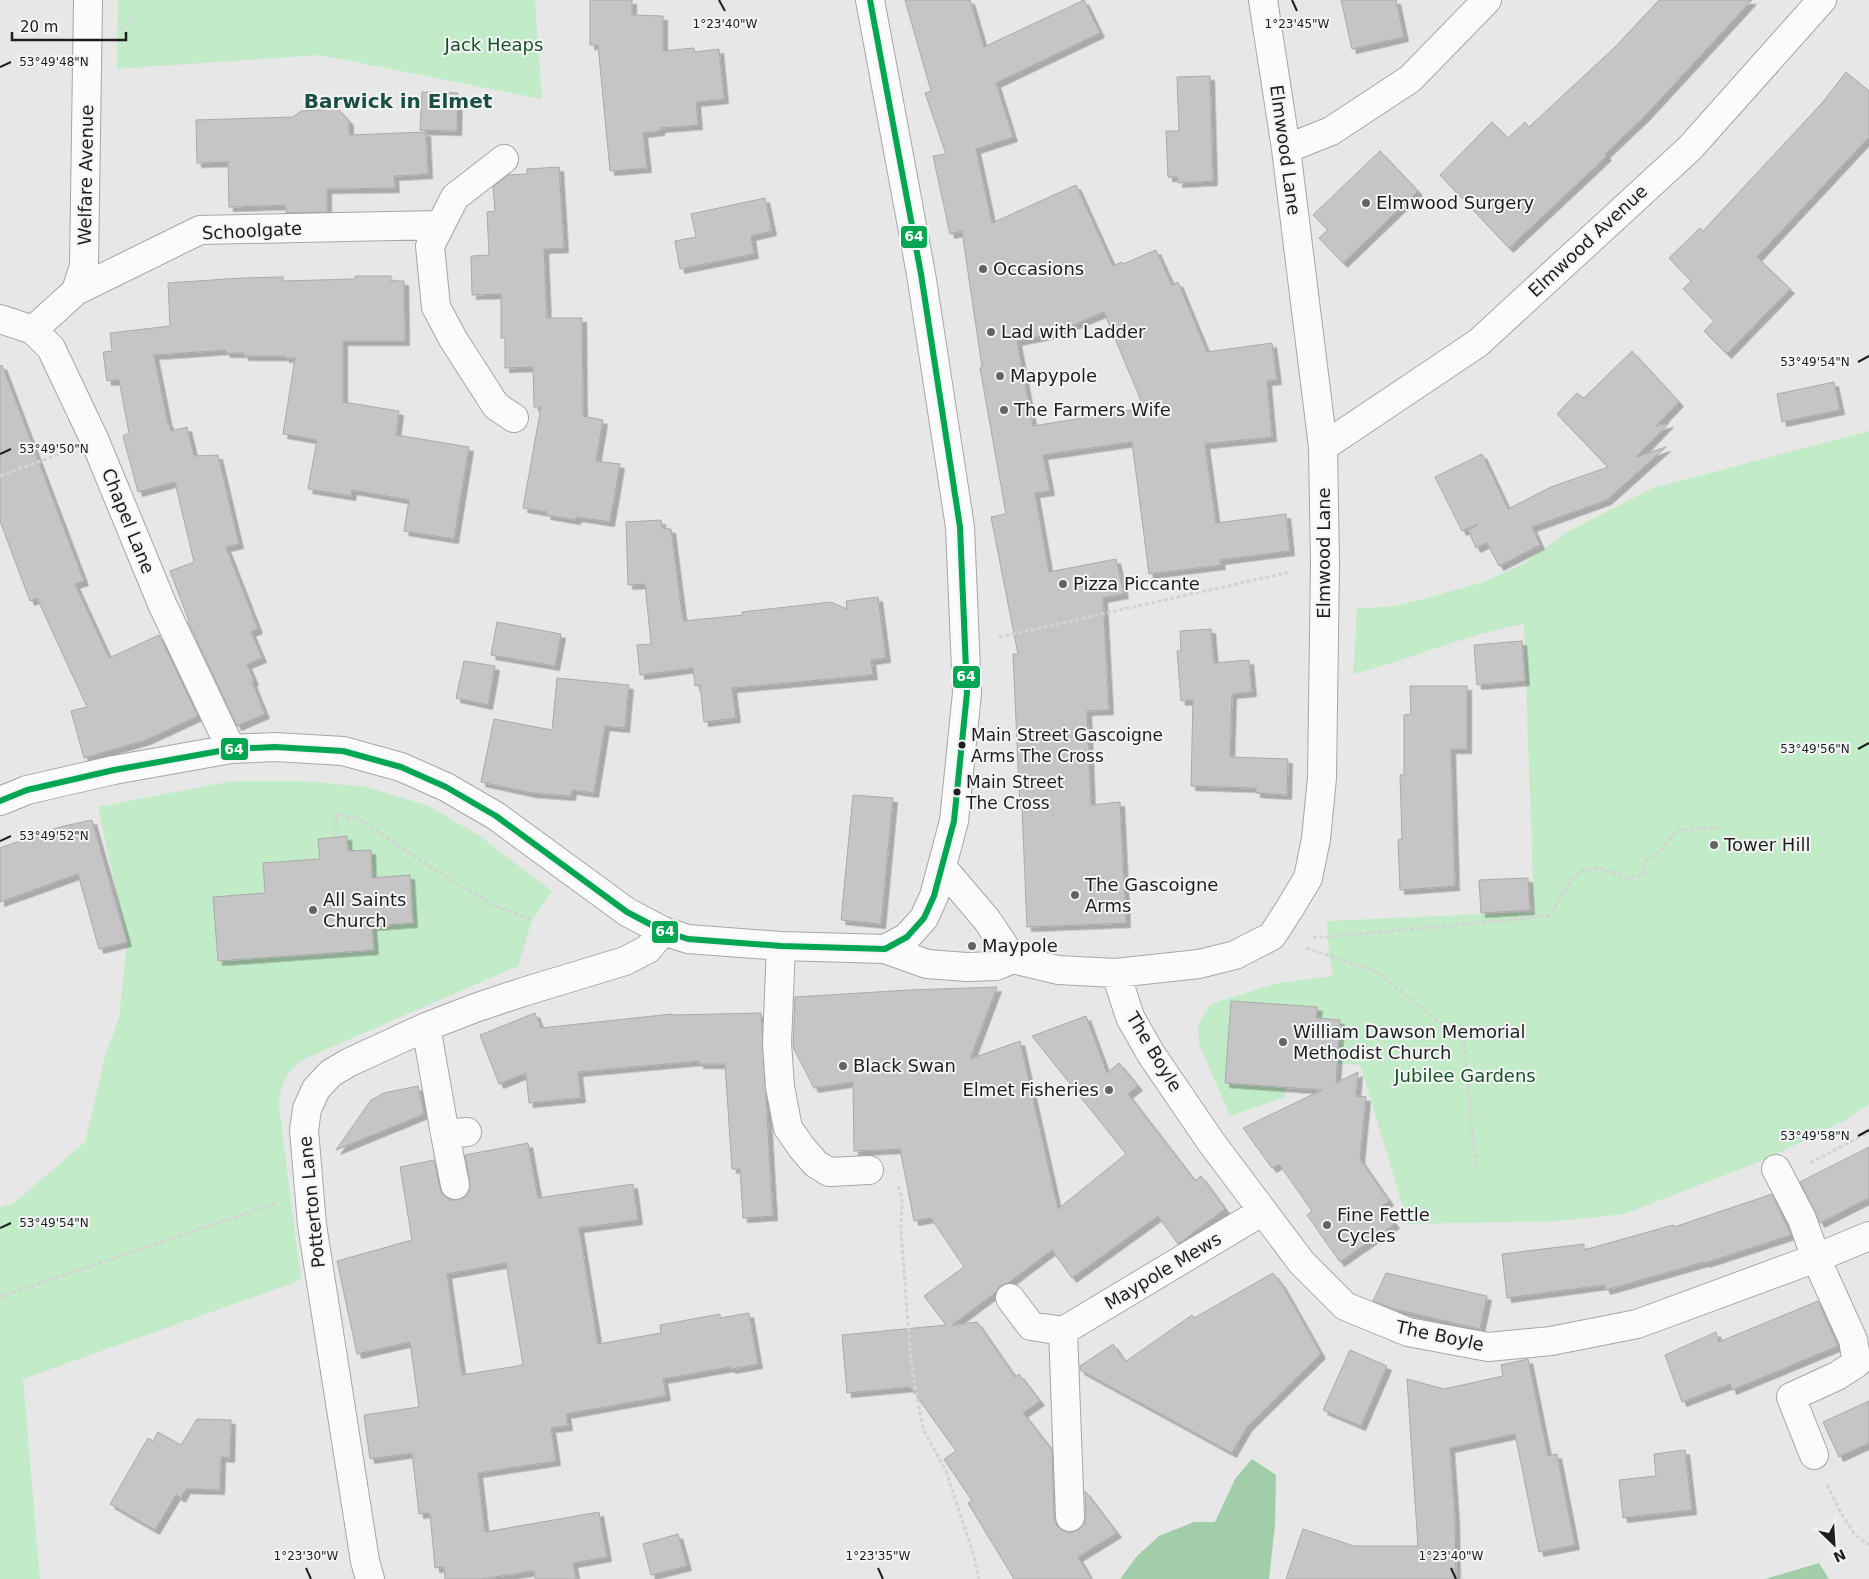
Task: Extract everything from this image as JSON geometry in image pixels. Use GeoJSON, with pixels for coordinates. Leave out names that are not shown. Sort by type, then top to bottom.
{"type":"FeatureCollection","features":[{"type":"Feature","properties":{"kind":"street","name":"Welfare Avenue"},"geometry":{"type":"LineString","coordinates":[[76,291],[84,266],[88,0]]}},
{"type":"Feature","properties":{"kind":"street"},"geometry":{"type":"LineString","coordinates":[[870,0],[921,274],[960,527],[967,694],[954,821],[934,896],[924,918],[907,937],[885,949]]}},
{"type":"Feature","properties":{"kind":"street","name":"Elmwood Lane"},"geometry":{"type":"LineString","coordinates":[[1012,959],[1058,970],[1116,973],[1199,964],[1236,955],[1272,936],[1308,878],[1316,839],[1322,778],[1325,564],[1324,447],[1286,149],[1263,0]]}},
{"type":"Feature","properties":{"kind":"street"},"geometry":{"type":"LineString","coordinates":[[1286,149],[1331,131],[1410,79],[1486,0]]}},
{"type":"Feature","properties":{"kind":"street","name":"Elmwood Avenue"},"geometry":{"type":"LineString","coordinates":[[1324,447],[1478,343],[1690,148],[1822,0]]}},
{"type":"Feature","properties":{"kind":"street"},"geometry":{"type":"LineString","coordinates":[[504,159],[455,197],[430,246],[436,307],[453,339],[496,406],[519,424]]}},
{"type":"Feature","properties":{"kind":"street","name":"Schoolgate"},"geometry":{"type":"LineString","coordinates":[[76,291],[200,230],[440,225]]}},
{"type":"Feature","properties":{"kind":"street"},"geometry":{"type":"LineString","coordinates":[[33,330],[76,291]]}},
{"type":"Feature","properties":{"kind":"street","name":"Chapel Lane"},"geometry":{"type":"LineString","coordinates":[[0,319],[33,330],[51,348],[96,441],[163,606],[231,749]]}},
{"type":"Feature","properties":{"kind":"street"},"geometry":{"type":"LineString","coordinates":[[0,800],[27,790],[114,770],[231,749],[275,747],[344,751],[401,767],[446,787],[496,816],[627,912],[675,935],[781,946],[885,949],[928,964],[967,967],[996,966],[1012,959],[987,920],[942,867]]}},
{"type":"Feature","properties":{"kind":"street","name":"Potterton Lane"},"geometry":{"type":"LineString","coordinates":[[370,1579],[365,1561],[312,1225],[304,1130],[307,1109],[316,1089],[331,1073],[350,1062],[426,1027],[523,992],[625,961],[675,935]]}},
{"type":"Feature","properties":{"kind":"street"},"geometry":{"type":"LineString","coordinates":[[781,946],[777,1043],[780,1086],[788,1128],[816,1164],[829,1172],[869,1170]]}},
{"type":"Feature","properties":{"kind":"street","name":"The Boyle"},"geometry":{"type":"LineString","coordinates":[[1116,973],[1130,1017],[1150,1054],[1211,1142],[1302,1263],[1345,1306],[1408,1332],[1488,1347],[1551,1341],[1637,1324],[1816,1258],[1869,1236]]}},
{"type":"Feature","properties":{"kind":"street"},"geometry":{"type":"LineString","coordinates":[[426,1027],[456,1133],[455,1185]]}},
{"type":"Feature","properties":{"kind":"street"},"geometry":{"type":"LineString","coordinates":[[1778,1173],[1802,1219],[1816,1258],[1853,1340],[1857,1363],[1838,1376],[1791,1398],[1814,1455]]}},
{"type":"Feature","properties":{"kind":"street","name":"Maypole Mews"},"geometry":{"type":"LineString","coordinates":[[1063,1331],[1263,1211]]}},
{"type":"Feature","properties":{"kind":"street"},"geometry":{"type":"LineString","coordinates":[[1010,1298],[1031,1326],[1063,1331],[1070,1517]]}},
{"type":"Feature","properties":{"kind":"path"},"geometry":{"type":"LineString","coordinates":[[0,476],[96,441]]}},
{"type":"Feature","properties":{"kind":"path"},"geometry":{"type":"LineString","coordinates":[[965,644],[1325,564]]}},
{"type":"Feature","properties":{"kind":"path"},"geometry":{"type":"LineString","coordinates":[[335,837],[337,814],[361,820],[423,862],[493,905],[532,920]]}},
{"type":"Feature","properties":{"kind":"path"},"geometry":{"type":"LineString","coordinates":[[1272,936],[1328,937],[1550,916],[1575,875],[1587,868],[1610,870],[1628,879],[1643,875],[1647,859],[1659,852],[1678,830],[1720,828]]}},
{"type":"Feature","properties":{"kind":"path"},"geometry":{"type":"LineString","coordinates":[[1272,936],[1377,972],[1464,1042],[1476,1168]]}},
{"type":"Feature","properties":{"kind":"path"},"geometry":{"type":"LineString","coordinates":[[1778,1173],[1869,1132]]}},
{"type":"Feature","properties":{"kind":"path"},"geometry":{"type":"LineString","coordinates":[[869,1170],[895,1177],[902,1198],[901,1232],[905,1296],[911,1362],[923,1429],[946,1470],[979,1579]]}},
{"type":"Feature","properties":{"kind":"path"},"geometry":{"type":"LineString","coordinates":[[0,1297],[310,1191]]}},
{"type":"Feature","properties":{"kind":"path"},"geometry":{"type":"LineString","coordinates":[[1814,1455],[1841,1513],[1855,1535],[1869,1545]]}},
{"type":"Feature","properties":{"kind":"green space","name":"Jack Heaps"},"geometry":{"type":"Polygon","coordinates":[[[118,0],[535,0],[542,99],[320,55],[117,69],[118,0]]]}},
{"type":"Feature","properties":{"kind":"green space","name":"Jubilee Gardens"},"geometry":{"type":"Polygon","coordinates":[[[1869,431],[1869,1104],[1848,1119],[1769,1158],[1624,1214],[1559,1221],[1408,1224],[1361,1067],[1359,1065],[1337,1063],[1340,1020],[1316,1018],[1318,1008],[1285,1087],[1285,1097],[1230,1116],[1199,1044],[1198,1027],[1203,1015],[1211,1004],[1278,983],[1333,976],[1329,954],[1327,921],[1534,912],[1524,624],[1481,634],[1353,674],[1357,608],[1388,607],[1481,583],[1523,564],[1569,531],[1653,488],[1869,431]]]}},
{"type":"Feature","properties":{"kind":"green space"},"geometry":{"type":"Polygon","coordinates":[[[232,781],[307,781],[366,787],[426,805],[477,834],[552,891],[532,920],[518,966],[304,1059],[289,1073],[283,1084],[279,1105],[301,1280],[23,1379],[40,1579],[0,1579],[0,1207],[14,1203],[85,1142],[106,1053],[119,1018],[127,942],[98,807],[232,781]]]}},
{"type":"Feature","properties":{"kind":"green space"},"geometry":{"type":"Polygon","coordinates":[[[1252,1459],[1276,1475],[1275,1525],[1269,1579],[1120,1579],[1137,1556],[1159,1536],[1194,1522],[1215,1522],[1235,1479],[1252,1459]]]}},
{"type":"Feature","properties":{"kind":"green space"},"geometry":{"type":"Polygon","coordinates":[[[1819,1563],[1829,1579],[1765,1579],[1819,1563]]]}},
{"type":"Feature","properties":{"kind":"building"},"geometry":{"type":"Polygon","coordinates":[[[590,0],[632,0],[632,15],[663,16],[663,51],[694,48],[695,52],[719,49],[724,99],[696,102],[698,125],[660,128],[660,131],[643,133],[647,168],[610,171],[598,45],[590,45],[590,0]]]}},
{"type":"Feature","properties":{"kind":"building"},"geometry":{"type":"Polygon","coordinates":[[[905,0],[970,0],[984,47],[1084,0],[1100,33],[996,83],[1013,137],[976,149],[992,223],[1076,185],[1113,266],[1122,262],[1123,264],[1156,250],[1172,285],[1178,282],[1207,352],[1272,343],[1277,380],[1267,381],[1272,437],[1205,444],[1216,523],[1286,514],[1290,551],[1220,560],[1221,565],[1149,574],[1132,442],[1043,455],[1050,491],[1035,493],[1049,572],[1116,559],[1124,594],[1103,598],[1109,710],[1087,711],[1091,805],[1120,802],[1126,923],[1027,927],[1013,654],[1018,654],[991,517],[1006,514],[980,368],[982,367],[962,231],[950,234],[933,156],[946,154],[925,93],[931,91],[905,0]],[[1104,312],[1052,334],[1017,341],[1033,426],[1144,408],[1104,312]]]}},
{"type":"Feature","properties":{"kind":"building"},"geometry":{"type":"Polygon","coordinates":[[[1341,0],[1396,0],[1404,37],[1352,49],[1341,0]]]}},
{"type":"Feature","properties":{"kind":"building"},"geometry":{"type":"Polygon","coordinates":[[[1659,0],[1752,0],[1645,116],[1605,154],[1607,156],[1509,248],[1440,175],[1492,122],[1508,138],[1525,122],[1529,127],[1615,47],[1659,0]]]}},
{"type":"Feature","properties":{"kind":"building"},"geometry":{"type":"Polygon","coordinates":[[[1846,72],[1869,91],[1869,137],[1757,257],[1790,289],[1727,354],[1704,331],[1714,321],[1683,289],[1691,281],[1669,258],[1700,228],[1703,231],[1822,103],[1846,72]]]}},
{"type":"Feature","properties":{"kind":"building"},"geometry":{"type":"Polygon","coordinates":[[[1210,76],[1213,181],[1178,183],[1178,177],[1168,177],[1166,131],[1179,131],[1177,77],[1210,76]]]}},
{"type":"Feature","properties":{"kind":"building"},"geometry":{"type":"Polygon","coordinates":[[[422,92],[458,93],[457,131],[420,130],[422,92]]]}},
{"type":"Feature","properties":{"kind":"building"},"geometry":{"type":"Polygon","coordinates":[[[338,109],[349,121],[349,135],[426,132],[428,174],[394,176],[395,188],[327,189],[327,212],[286,213],[286,205],[229,207],[228,162],[197,163],[196,120],[293,117],[301,111],[338,109]]]}},
{"type":"Feature","properties":{"kind":"building","name":"Elmwood Surgery"},"geometry":{"type":"Polygon","coordinates":[[[1380,151],[1418,191],[1343,263],[1319,238],[1328,230],[1313,215],[1380,151]]]}},
{"type":"Feature","properties":{"kind":"building"},"geometry":{"type":"Polygon","coordinates":[[[559,167],[564,248],[544,249],[547,318],[582,318],[583,416],[603,420],[596,461],[620,464],[610,522],[577,517],[576,520],[546,515],[547,512],[523,508],[541,407],[534,407],[533,367],[505,368],[505,338],[501,338],[501,294],[472,295],[471,256],[489,255],[487,212],[495,211],[493,187],[508,175],[527,174],[527,169],[559,167]]]}},
{"type":"Feature","properties":{"kind":"building"},"geometry":{"type":"Polygon","coordinates":[[[765,198],[772,231],[751,236],[754,254],[680,269],[675,241],[696,237],[691,214],[765,198]]]}},
{"type":"Feature","properties":{"kind":"building"},"geometry":{"type":"Polygon","coordinates":[[[355,276],[391,276],[391,281],[404,281],[405,341],[343,341],[343,402],[399,411],[396,435],[469,447],[454,539],[404,531],[409,500],[352,490],[351,496],[308,489],[317,440],[283,434],[295,358],[285,358],[285,356],[244,356],[244,353],[226,353],[225,350],[154,355],[171,431],[187,427],[194,456],[218,455],[239,544],[226,547],[258,629],[251,632],[262,658],[247,664],[265,714],[237,726],[188,622],[170,571],[194,562],[175,482],[138,492],[123,436],[129,433],[119,380],[107,381],[103,352],[112,351],[110,333],[170,326],[168,283],[283,277],[283,281],[355,279],[355,276]]]}},
{"type":"Feature","properties":{"kind":"building"},"geometry":{"type":"Polygon","coordinates":[[[1632,351],[1679,402],[1656,426],[1669,423],[1636,457],[1666,447],[1607,500],[1532,527],[1540,545],[1499,566],[1487,543],[1476,548],[1468,530],[1477,524],[1462,531],[1435,477],[1482,454],[1508,509],[1551,487],[1608,467],[1557,414],[1577,393],[1584,398],[1632,351]]]}},
{"type":"Feature","properties":{"kind":"building"},"geometry":{"type":"Polygon","coordinates":[[[2,365],[84,581],[75,584],[109,658],[159,635],[198,716],[146,740],[84,758],[71,711],[87,707],[37,598],[30,601],[0,521],[0,366],[2,365]]]}},
{"type":"Feature","properties":{"kind":"building"},"geometry":{"type":"Polygon","coordinates":[[[1834,382],[1840,410],[1782,422],[1777,394],[1834,382]]]}},
{"type":"Feature","properties":{"kind":"building"},"geometry":{"type":"Polygon","coordinates":[[[661,520],[662,528],[671,529],[683,621],[743,615],[742,612],[831,602],[847,609],[846,601],[878,597],[886,658],[871,660],[873,675],[732,688],[736,718],[704,722],[700,685],[695,686],[693,668],[640,675],[637,645],[651,644],[645,584],[628,585],[626,522],[661,520]]]}},
{"type":"Feature","properties":{"kind":"building"},"geometry":{"type":"Polygon","coordinates":[[[497,622],[561,634],[555,666],[491,655],[497,622]]]}},
{"type":"Feature","properties":{"kind":"building"},"geometry":{"type":"Polygon","coordinates":[[[1211,629],[1214,663],[1249,660],[1252,692],[1232,694],[1230,757],[1288,759],[1287,795],[1256,793],[1256,788],[1191,786],[1193,700],[1181,701],[1177,651],[1181,651],[1180,631],[1211,629]]]}},
{"type":"Feature","properties":{"kind":"building"},"geometry":{"type":"Polygon","coordinates":[[[1522,641],[1525,681],[1477,685],[1474,645],[1522,641]]]}},
{"type":"Feature","properties":{"kind":"building"},"geometry":{"type":"Polygon","coordinates":[[[464,661],[495,666],[488,705],[456,698],[464,661]]]}},
{"type":"Feature","properties":{"kind":"building"},"geometry":{"type":"Polygon","coordinates":[[[557,678],[629,685],[625,728],[605,726],[594,793],[572,790],[571,796],[531,793],[481,782],[494,719],[552,730],[557,678]]]}},
{"type":"Feature","properties":{"kind":"building"},"geometry":{"type":"Polygon","coordinates":[[[1410,686],[1467,686],[1467,749],[1451,749],[1455,886],[1400,890],[1398,840],[1402,839],[1400,775],[1404,775],[1404,715],[1411,714],[1410,686]]]}},
{"type":"Feature","properties":{"kind":"building"},"geometry":{"type":"Polygon","coordinates":[[[853,795],[893,798],[881,924],[841,920],[853,795]]]}},
{"type":"Feature","properties":{"kind":"building"},"geometry":{"type":"Polygon","coordinates":[[[92,820],[127,942],[99,949],[78,874],[0,902],[0,848],[60,827],[92,820]]]}},
{"type":"Feature","properties":{"kind":"building","name":"All Saints Church"},"geometry":{"type":"Polygon","coordinates":[[[347,836],[348,851],[371,850],[372,878],[410,875],[413,923],[372,926],[374,950],[218,961],[213,897],[265,893],[263,863],[320,859],[318,839],[347,836]]]}},
{"type":"Feature","properties":{"kind":"building"},"geometry":{"type":"Polygon","coordinates":[[[1528,878],[1530,910],[1481,913],[1479,880],[1528,878]]]}},
{"type":"Feature","properties":{"kind":"building"},"geometry":{"type":"Polygon","coordinates":[[[997,987],[970,1059],[1020,1041],[1058,1209],[1126,1154],[1032,1036],[1086,1016],[1107,1073],[1119,1063],[1138,1086],[1128,1094],[1195,1181],[1201,1176],[1225,1209],[1178,1244],[1158,1216],[1072,1278],[1052,1250],[1008,1283],[1000,1286],[996,1292],[952,1325],[977,1322],[1015,1377],[1019,1374],[1040,1401],[1023,1413],[1052,1450],[1054,1518],[1057,1526],[1063,1531],[1071,1533],[1084,1525],[1086,1516],[1085,1491],[1117,1533],[1078,1557],[1091,1579],[1014,1579],[968,1503],[972,1501],[944,1459],[956,1451],[910,1387],[847,1393],[842,1335],[946,1325],[924,1296],[964,1267],[931,1218],[914,1221],[900,1149],[854,1151],[853,1082],[814,1088],[793,1047],[795,997],[997,987]]]}},
{"type":"Feature","properties":{"kind":"building"},"geometry":{"type":"Polygon","coordinates":[[[1231,1001],[1318,1007],[1316,1018],[1340,1020],[1336,1083],[1358,1072],[1356,1096],[1366,1097],[1360,1159],[1389,1201],[1382,1206],[1395,1224],[1340,1262],[1307,1215],[1312,1211],[1279,1164],[1272,1168],[1243,1128],[1322,1090],[1225,1083],[1231,1001]]]}},
{"type":"Feature","properties":{"kind":"building"},"geometry":{"type":"Polygon","coordinates":[[[535,1013],[541,1028],[672,1014],[761,1013],[773,1216],[743,1218],[740,1169],[732,1169],[725,1064],[699,1064],[699,1061],[578,1072],[581,1098],[529,1103],[526,1073],[499,1084],[480,1035],[535,1013]]]}},
{"type":"Feature","properties":{"kind":"building"},"geometry":{"type":"Polygon","coordinates":[[[418,1086],[424,1114],[336,1150],[371,1100],[384,1093],[418,1086]]]}},
{"type":"Feature","properties":{"kind":"building"},"geometry":{"type":"Polygon","coordinates":[[[528,1143],[538,1198],[633,1184],[638,1220],[579,1228],[598,1344],[661,1333],[660,1325],[720,1314],[720,1318],[749,1313],[758,1364],[663,1379],[666,1396],[566,1414],[568,1426],[551,1428],[556,1461],[478,1473],[485,1532],[599,1512],[607,1557],[573,1563],[576,1579],[535,1579],[534,1571],[481,1579],[445,1579],[444,1567],[435,1568],[430,1513],[419,1514],[412,1453],[370,1459],[364,1415],[419,1407],[410,1342],[357,1354],[337,1261],[412,1240],[400,1167],[434,1160],[443,1195],[450,1200],[458,1200],[466,1196],[470,1190],[470,1182],[465,1155],[528,1143]],[[506,1263],[447,1274],[462,1375],[523,1365],[506,1263]]]}},
{"type":"Feature","properties":{"kind":"building"},"geometry":{"type":"Polygon","coordinates":[[[1869,1147],[1869,1198],[1820,1223],[1800,1182],[1869,1147]]]}},
{"type":"Feature","properties":{"kind":"building"},"geometry":{"type":"Polygon","coordinates":[[[1772,1194],[1791,1235],[1705,1263],[1606,1290],[1604,1285],[1507,1298],[1502,1254],[1584,1244],[1584,1250],[1673,1225],[1674,1227],[1772,1194]]]}},
{"type":"Feature","properties":{"kind":"building"},"geometry":{"type":"Polygon","coordinates":[[[1273,1273],[1282,1285],[1321,1354],[1247,1427],[1232,1453],[1080,1370],[1080,1366],[1113,1344],[1125,1362],[1192,1315],[1194,1318],[1273,1273]]]}},
{"type":"Feature","properties":{"kind":"building"},"geometry":{"type":"Polygon","coordinates":[[[1386,1273],[1487,1296],[1480,1329],[1394,1309],[1373,1301],[1386,1273]]]}},
{"type":"Feature","properties":{"kind":"building"},"geometry":{"type":"Polygon","coordinates":[[[1818,1301],[1838,1346],[1732,1390],[1730,1384],[1682,1402],[1665,1355],[1716,1332],[1719,1342],[1818,1301]]]}},
{"type":"Feature","properties":{"kind":"building"},"geometry":{"type":"Polygon","coordinates":[[[1350,1350],[1387,1366],[1361,1426],[1323,1410],[1350,1350]]]}},
{"type":"Feature","properties":{"kind":"building"},"geometry":{"type":"Polygon","coordinates":[[[1528,1359],[1548,1456],[1557,1454],[1575,1545],[1539,1552],[1515,1434],[1450,1448],[1455,1519],[1456,1579],[1286,1579],[1303,1529],[1354,1546],[1418,1546],[1407,1379],[1444,1389],[1503,1376],[1501,1365],[1528,1359]]]}},
{"type":"Feature","properties":{"kind":"building"},"geometry":{"type":"Polygon","coordinates":[[[1869,1401],[1869,1443],[1839,1457],[1823,1422],[1869,1401]]]}},
{"type":"Feature","properties":{"kind":"building"},"geometry":{"type":"Polygon","coordinates":[[[197,1419],[231,1420],[230,1458],[221,1457],[220,1490],[186,1489],[181,1498],[176,1495],[155,1530],[110,1504],[148,1438],[153,1441],[158,1432],[181,1445],[197,1419]]]}},
{"type":"Feature","properties":{"kind":"building"},"geometry":{"type":"Polygon","coordinates":[[[1685,1450],[1692,1510],[1623,1518],[1619,1480],[1656,1476],[1654,1454],[1685,1450]]]}},
{"type":"Feature","properties":{"kind":"building"},"geometry":{"type":"Polygon","coordinates":[[[678,1534],[687,1566],[651,1575],[643,1544],[678,1534]]]}},
{"type":"Feature","properties":{"kind":"transit line","name":"64"},"geometry":{"type":"LineString","coordinates":[[0,801],[27,790],[114,770],[231,749],[275,747],[343,751],[401,767],[446,787],[496,816],[627,912],[663,931],[688,939],[781,946],[885,949],[907,937],[924,918],[934,896],[954,821],[967,693],[960,527],[921,274],[870,0]]}},
{"type":"Feature","properties":{"kind":"place","name":"Elmwood Surgery"},"geometry":{"type":"Point","coordinates":[1366,203]}},
{"type":"Feature","properties":{"kind":"place","name":"Occasions"},"geometry":{"type":"Point","coordinates":[983,269]}},
{"type":"Feature","properties":{"kind":"place","name":"Lad with Ladder"},"geometry":{"type":"Point","coordinates":[991,332]}},
{"type":"Feature","properties":{"kind":"place","name":"Mapypole"},"geometry":{"type":"Point","coordinates":[1000,376]}},
{"type":"Feature","properties":{"kind":"place","name":"The Farmers Wife"},"geometry":{"type":"Point","coordinates":[1004,410]}},
{"type":"Feature","properties":{"kind":"place","name":"Pizza Piccante"},"geometry":{"type":"Point","coordinates":[1063,584]}},
{"type":"Feature","properties":{"kind":"place","name":"Main Street Gascoigne Arms The Cross"},"geometry":{"type":"Point","coordinates":[962,745]}},
{"type":"Feature","properties":{"kind":"place","name":"Main Street The Cross"},"geometry":{"type":"Point","coordinates":[957,792]}},
{"type":"Feature","properties":{"kind":"place","name":"Tower Hill"},"geometry":{"type":"Point","coordinates":[1714,845]}},
{"type":"Feature","properties":{"kind":"place","name":"The Gascoigne Arms"},"geometry":{"type":"Point","coordinates":[1075,895]}},
{"type":"Feature","properties":{"kind":"place","name":"All Saints Church"},"geometry":{"type":"Point","coordinates":[313,910]}},
{"type":"Feature","properties":{"kind":"place","name":"Maypole"},"geometry":{"type":"Point","coordinates":[972,946]}},
{"type":"Feature","properties":{"kind":"place","name":"William Dawson Memorial Methodist Church"},"geometry":{"type":"Point","coordinates":[1283,1042]}},
{"type":"Feature","properties":{"kind":"place","name":"Black Swan"},"geometry":{"type":"Point","coordinates":[843,1066]}},
{"type":"Feature","properties":{"kind":"place","name":"Elmet Fisheries"},"geometry":{"type":"Point","coordinates":[1109,1090]}},
{"type":"Feature","properties":{"kind":"place","name":"Fine Fettle Cycles"},"geometry":{"type":"Point","coordinates":[1327,1225]}},
{"type":"Feature","properties":{"kind":"district","name":"Barwick in Elmet"},"geometry":{"type":"Point","coordinates":[398,101]}}]}
